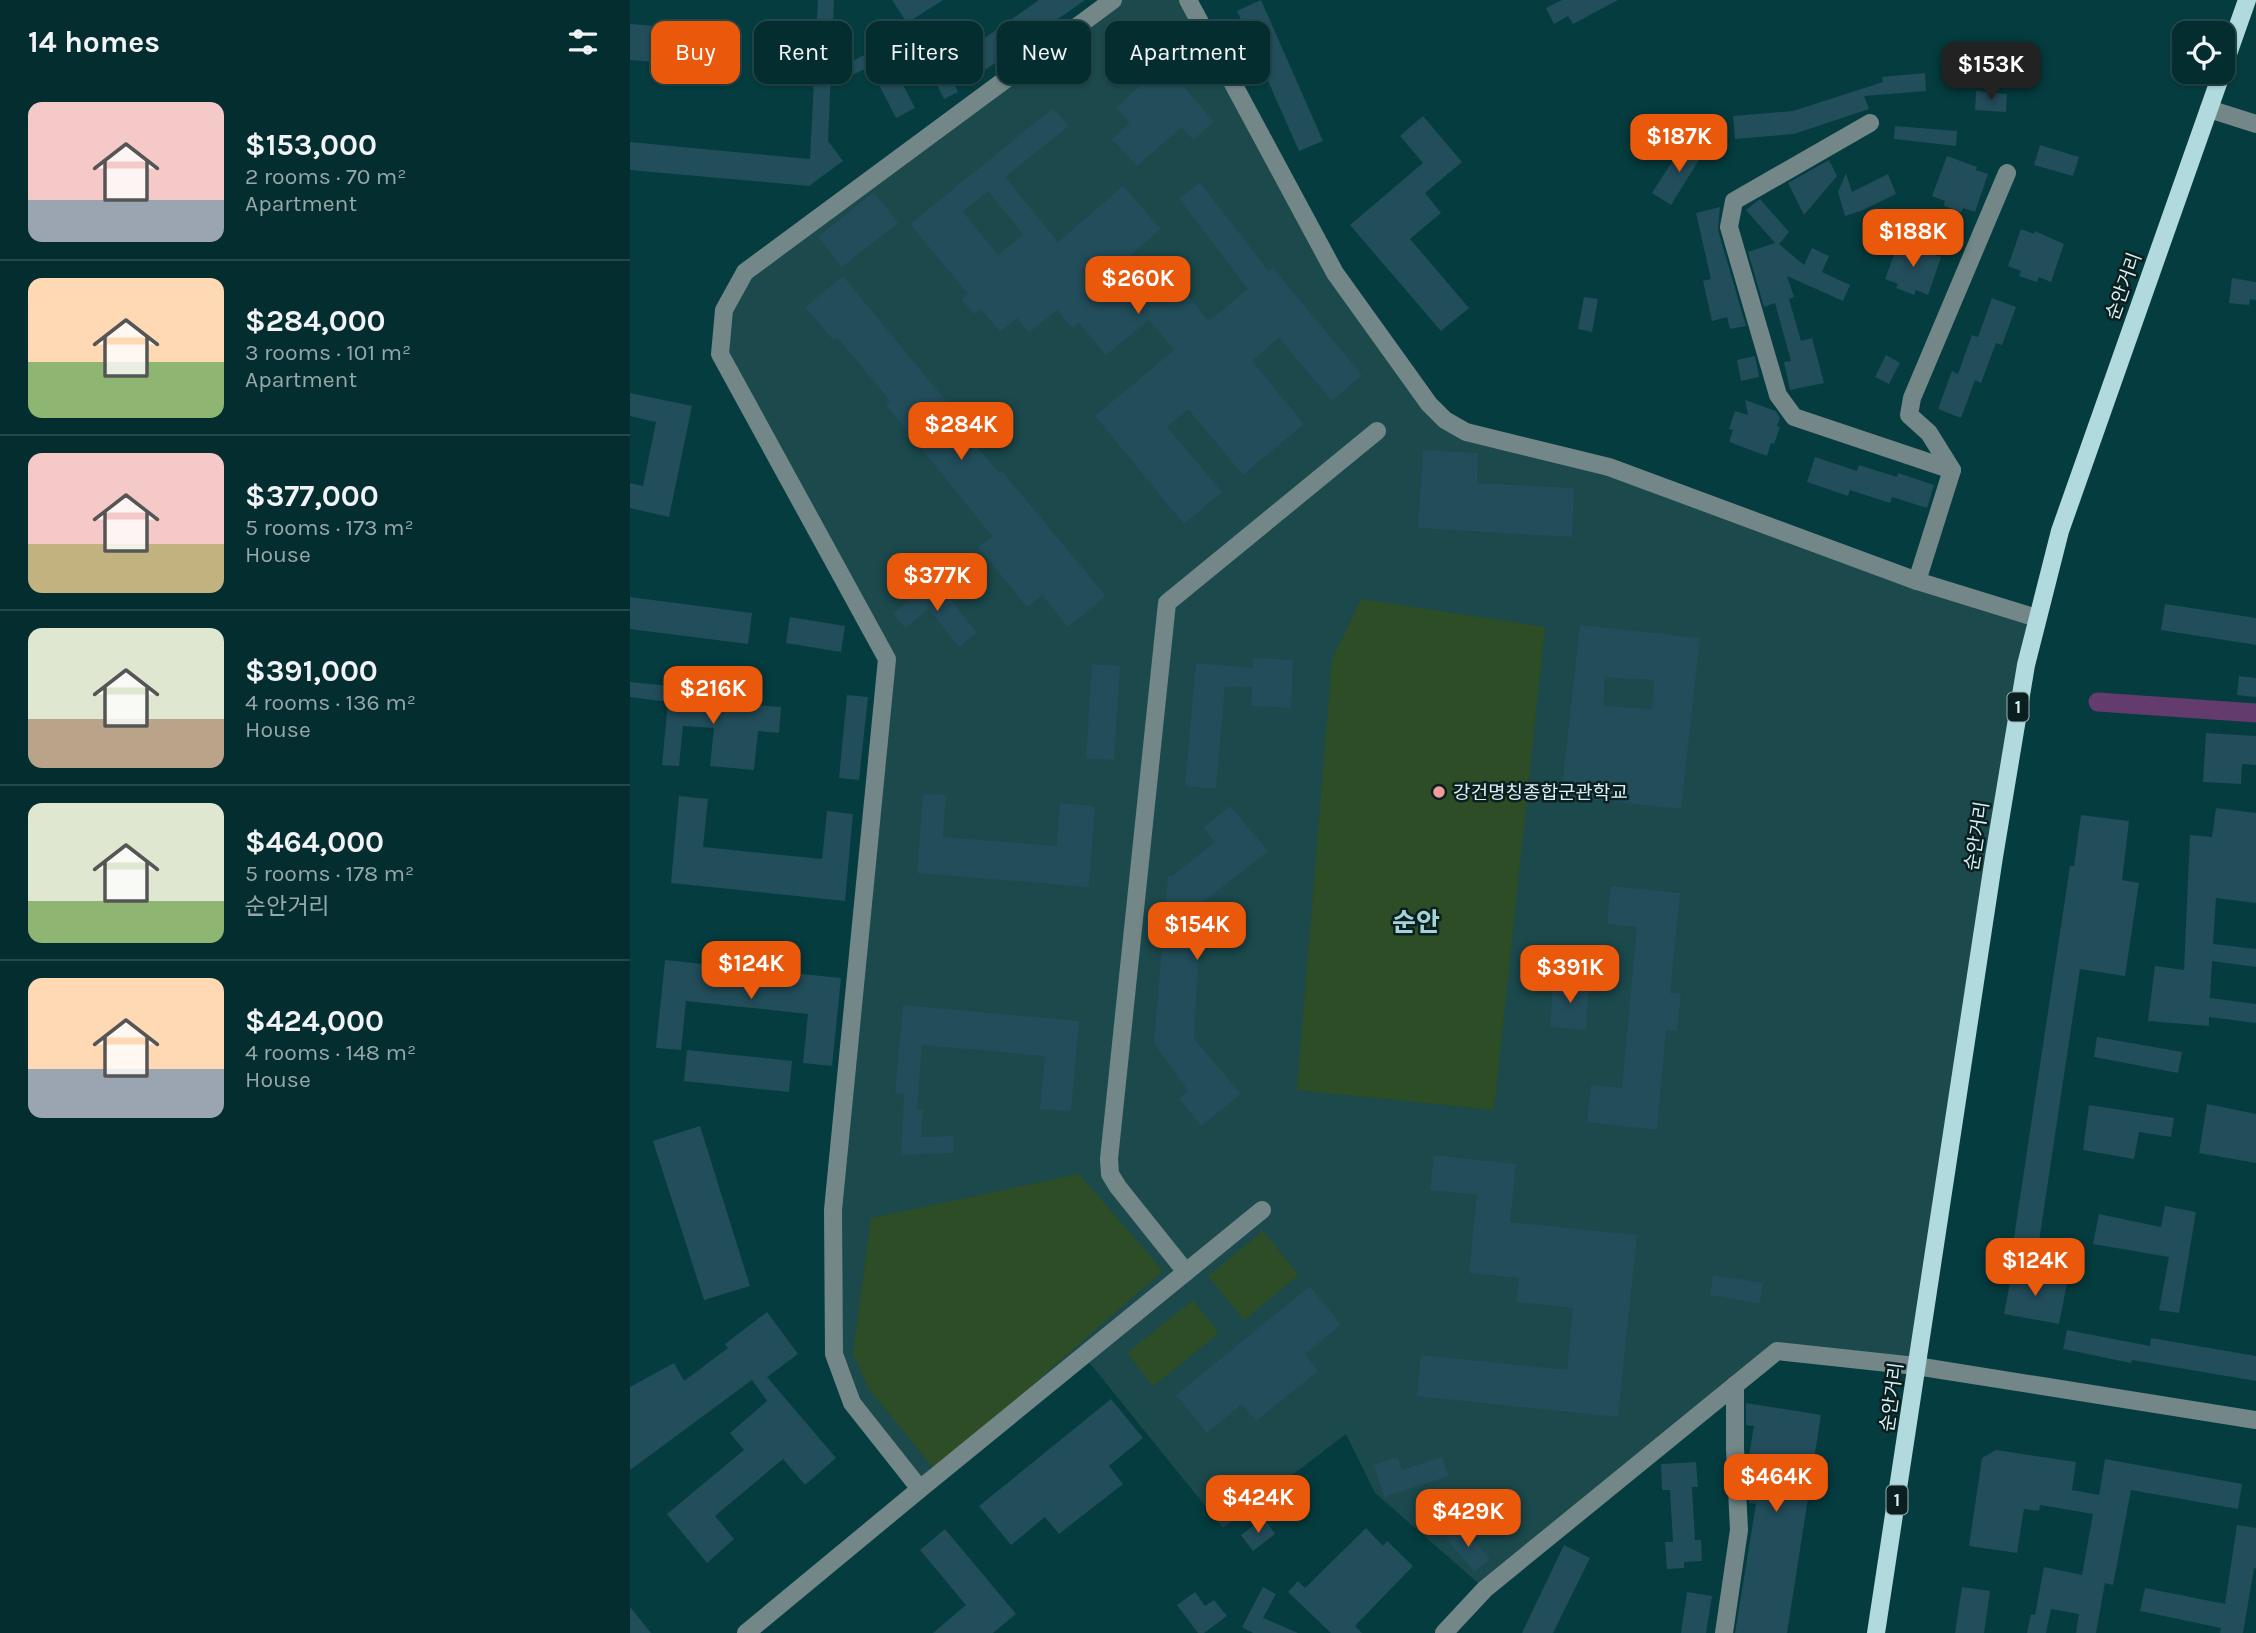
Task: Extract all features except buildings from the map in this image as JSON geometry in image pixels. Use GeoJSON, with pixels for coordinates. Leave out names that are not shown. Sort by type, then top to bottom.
{"type":"FeatureCollection","features":[{"type":"Feature","properties":{"kind":"main road","name":"순안거리"},"geometry":{"type":"LineString","coordinates":[[2235,36],[2248,0]]}},
{"type":"Feature","properties":{"kind":"main road","name":"순안거리"},"geometry":{"type":"LineString","coordinates":[[1877,1633],[2026,665],[2060,531],[2218,84]]}},
{"type":"Feature","properties":{"kind":"street"},"geometry":{"type":"LineString","coordinates":[[920,1489],[852,1403],[834,1354],[833,1210],[887,659],[720,354],[724,310],[746,272],[1113,0]]}},
{"type":"Feature","properties":{"kind":"street"},"geometry":{"type":"LineString","coordinates":[[1188,0],[1335,273],[1429,404],[1445,420],[1466,432],[1488,439],[1609,467],[1917,581],[2037,618]]}},
{"type":"Feature","properties":{"kind":"street"},"geometry":{"type":"LineString","coordinates":[[2209,109],[2256,124]]}},
{"type":"Feature","properties":{"kind":"street"},"geometry":{"type":"LineString","coordinates":[[1870,123],[1734,201],[1729,227],[1778,395],[1794,417],[1952,470]]}},
{"type":"Feature","properties":{"kind":"street"},"geometry":{"type":"LineString","coordinates":[[1917,581],[1952,470],[1929,433],[1909,415],[1912,398],[2007,173]]}},
{"type":"Feature","properties":{"kind":"street"},"geometry":{"type":"LineString","coordinates":[[1186,1272],[1118,1187],[1110,1174],[1109,1159],[1167,603],[1377,431]]}},
{"type":"Feature","properties":{"kind":"street"},"geometry":{"type":"LineString","coordinates":[[746,1633],[1262,1210]]}},
{"type":"Feature","properties":{"kind":"street"},"geometry":{"type":"LineString","coordinates":[[1444,1633],[1485,1589],[1777,1352],[1916,1366],[2256,1420]]}},
{"type":"Feature","properties":{"kind":"street"},"geometry":{"type":"LineString","coordinates":[[1724,1633],[1740,1530],[1735,1449],[1735,1385]]}},
{"type":"Feature","properties":{"kind":"shaded area","name":"강건명칭종합군관학교"},"geometry":{"type":"Polygon","coordinates":[[[1113,0],[1188,0],[1199,21],[1105,21],[1105,84],[1233,84],[1335,273],[1445,420],[1609,467],[2037,618],[1916,1366],[1777,1352],[1485,1589],[1375,1493],[1346,1434],[1223,1528],[1084,1356],[920,1489],[852,1403],[834,1354],[833,1210],[887,659],[720,354],[724,310],[745,272],[999,84],[1091,84],[1091,21],[1085,21],[1113,0]]]}},
{"type":"Feature","properties":{"kind":"green space"},"geometry":{"type":"Polygon","coordinates":[[[1361,599],[1545,627],[1494,1110],[1297,1090],[1332,659],[1361,599]]]}},
{"type":"Feature","properties":{"kind":"green space"},"geometry":{"type":"Polygon","coordinates":[[[1079,1174],[1163,1271],[935,1470],[869,1389],[853,1354],[871,1218],[1079,1174]]]}},
{"type":"Feature","properties":{"kind":"green space"},"geometry":{"type":"Polygon","coordinates":[[[1263,1231],[1299,1275],[1244,1320],[1208,1276],[1263,1231]]]}},
{"type":"Feature","properties":{"kind":"green space"},"geometry":{"type":"Polygon","coordinates":[[[1193,1300],[1219,1333],[1153,1386],[1127,1353],[1193,1300]]]}},
{"type":"Feature","properties":{"kind":"waterway"},"geometry":{"type":"LineString","coordinates":[[2098,702],[2256,713]]}},
{"type":"Feature","properties":{"kind":"place","name":"강건명칭종합군관학교"},"geometry":{"type":"Point","coordinates":[1439,792]}},
{"type":"Feature","properties":{"kind":"district","name":"순안"},"geometry":{"type":"Point","coordinates":[1416,922]}}]}
